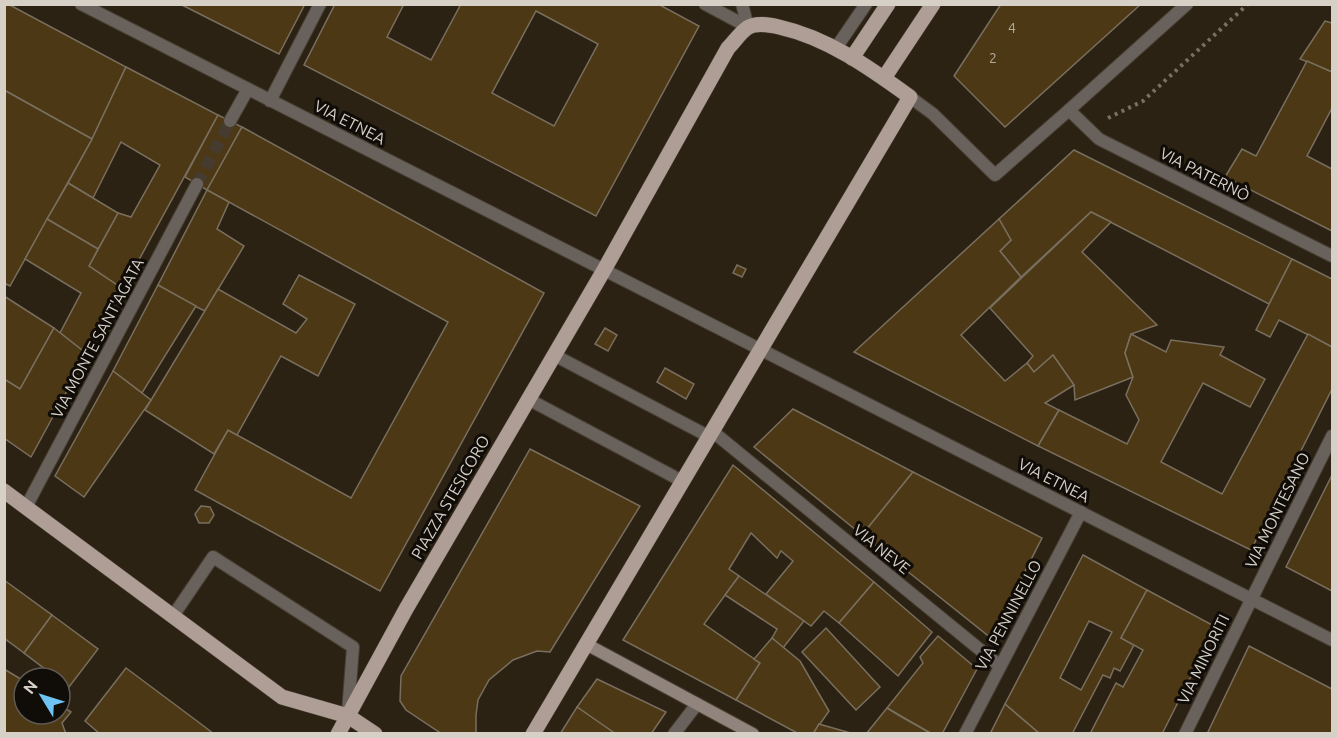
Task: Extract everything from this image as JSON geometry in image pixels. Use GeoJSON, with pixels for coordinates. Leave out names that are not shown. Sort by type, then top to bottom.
{"type":"FeatureCollection","features":[{"type":"Feature","properties":{"kind":"main road"},"geometry":{"type":"LineString","coordinates":[[852,58],[888,4]]}},
{"type":"Feature","properties":{"kind":"main road"},"geometry":{"type":"LineString","coordinates":[[884,78],[933,4]]}},
{"type":"Feature","properties":{"kind":"main road"},"geometry":{"type":"LineString","coordinates":[[533,734],[910,97],[836,48],[799,31],[766,24],[748,27]]}},
{"type":"Feature","properties":{"kind":"main road","name":"PIAZZA STESICORO"},"geometry":{"type":"LineString","coordinates":[[338,734],[406,609],[604,270],[728,48],[748,27]]}},
{"type":"Feature","properties":{"kind":"main road"},"geometry":{"type":"LineString","coordinates":[[4,491],[282,697],[348,716],[375,734]]}},
{"type":"Feature","properties":{"kind":"main road"},"geometry":{"type":"LineString","coordinates":[[585,644],[753,734]]}},
{"type":"Feature","properties":{"kind":"street","name":"VIA ETNEA"},"geometry":{"type":"LineString","coordinates":[[81,4],[1332,640]]}},
{"type":"Feature","properties":{"kind":"street"},"geometry":{"type":"LineString","coordinates":[[270,101],[320,4]]}},
{"type":"Feature","properties":{"kind":"street"},"geometry":{"type":"LineString","coordinates":[[742,4],[748,27]]}},
{"type":"Feature","properties":{"kind":"street"},"geometry":{"type":"LineString","coordinates":[[836,48],[866,4]]}},
{"type":"Feature","properties":{"kind":"street"},"geometry":{"type":"LineString","coordinates":[[910,97],[933,114],[995,175],[1187,4]]}},
{"type":"Feature","properties":{"kind":"street"},"geometry":{"type":"LineString","coordinates":[[710,7],[748,27]]}},
{"type":"Feature","properties":{"kind":"street"},"geometry":{"type":"LineString","coordinates":[[230,121],[248,89]]}},
{"type":"Feature","properties":{"kind":"street","name":"VIA PATERNÒ"},"geometry":{"type":"LineString","coordinates":[[1069,110],[1099,139],[1332,256]]}},
{"type":"Feature","properties":{"kind":"street","name":"VIA MONTE SANT'AGATA"},"geometry":{"type":"LineString","coordinates":[[26,507],[197,184]]}},
{"type":"Feature","properties":{"kind":"street","name":"VIA NEVE"},"geometry":{"type":"LineString","coordinates":[[554,354],[710,434],[743,457],[1000,666]]}},
{"type":"Feature","properties":{"kind":"street"},"geometry":{"type":"LineString","coordinates":[[528,399],[682,481]]}},
{"type":"Feature","properties":{"kind":"street","name":"VIA MONTESANO"},"geometry":{"type":"LineString","coordinates":[[1251,599],[1332,436]]}},
{"type":"Feature","properties":{"kind":"street","name":"VIA PENNINELLO"},"geometry":{"type":"LineString","coordinates":[[965,734],[1081,513]]}},
{"type":"Feature","properties":{"kind":"street"},"geometry":{"type":"LineString","coordinates":[[172,616],[213,557],[353,647],[348,716]]}},
{"type":"Feature","properties":{"kind":"street","name":"VIA MINORITI"},"geometry":{"type":"LineString","coordinates":[[1185,734],[1251,599]]}},
{"type":"Feature","properties":{"kind":"street"},"geometry":{"type":"LineString","coordinates":[[674,734],[697,704]]}},
{"type":"Feature","properties":{"kind":"path"},"geometry":{"type":"LineString","coordinates":[[1069,110],[1109,118],[1143,101],[1248,4]]}},
{"type":"Feature","properties":{"kind":"building"},"geometry":{"type":"Polygon","coordinates":[[[4,4],[8,4],[126,67],[92,139],[4,90],[4,4]]]}},
{"type":"Feature","properties":{"kind":"building"},"geometry":{"type":"Polygon","coordinates":[[[180,4],[305,4],[279,54],[180,4]]]}},
{"type":"Feature","properties":{"kind":"building"},"geometry":{"type":"Polygon","coordinates":[[[335,4],[404,4],[387,37],[431,60],[461,4],[658,4],[699,26],[596,216],[304,65],[335,4]],[[536,11],[492,93],[554,126],[598,44],[536,11]]]}},
{"type":"Feature","properties":{"kind":"building"},"geometry":{"type":"Polygon","coordinates":[[[1001,4],[1141,4],[1005,127],[954,76],[1001,4]]]}},
{"type":"Feature","properties":{"kind":"building"},"geometry":{"type":"Polygon","coordinates":[[[1325,21],[1332,23],[1332,72],[1300,59],[1325,21]]]}},
{"type":"Feature","properties":{"kind":"building"},"geometry":{"type":"Polygon","coordinates":[[[1307,61],[1332,72],[1332,108],[1307,156],[1332,169],[1332,231],[1225,177],[1242,149],[1256,156],[1307,61]]]}},
{"type":"Feature","properties":{"kind":"building"},"geometry":{"type":"Polygon","coordinates":[[[126,67],[218,115],[123,289],[89,266],[118,213],[131,217],[160,165],[121,142],[93,198],[68,183],[126,67]]]}},
{"type":"Feature","properties":{"kind":"building"},"geometry":{"type":"Polygon","coordinates":[[[4,90],[92,139],[10,286],[4,283],[4,90]]]}},
{"type":"Feature","properties":{"kind":"building"},"geometry":{"type":"Polygon","coordinates":[[[218,115],[242,127],[207,190],[185,177],[218,115]]]}},
{"type":"Feature","properties":{"kind":"building"},"geometry":{"type":"Polygon","coordinates":[[[242,127],[544,293],[380,591],[195,490],[228,430],[351,498],[448,322],[207,190],[242,127]]]}},
{"type":"Feature","properties":{"kind":"building"},"geometry":{"type":"Polygon","coordinates":[[[1074,150],[1292,259],[1269,304],[1091,212],[1021,277],[1000,251],[1011,240],[999,219],[1074,150]]]}},
{"type":"Feature","properties":{"kind":"building"},"geometry":{"type":"Polygon","coordinates":[[[68,183],[118,213],[98,249],[47,219],[68,183]]]}},
{"type":"Feature","properties":{"kind":"building"},"geometry":{"type":"Polygon","coordinates":[[[207,190],[229,202],[217,229],[244,246],[205,311],[158,285],[207,190]]]}},
{"type":"Feature","properties":{"kind":"building"},"geometry":{"type":"Polygon","coordinates":[[[1091,212],[1111,222],[1082,252],[1157,325],[1131,334],[1125,353],[1133,377],[1075,400],[1074,385],[1053,355],[1034,372],[1027,363],[1033,356],[990,308],[1091,212]]]}},
{"type":"Feature","properties":{"kind":"building"},"geometry":{"type":"Polygon","coordinates":[[[47,219],[98,249],[89,266],[123,289],[87,354],[60,333],[81,293],[25,259],[47,219]]]}},
{"type":"Feature","properties":{"kind":"building"},"geometry":{"type":"Polygon","coordinates":[[[999,219],[1011,240],[1000,251],[1021,277],[961,335],[1005,381],[1027,363],[1034,372],[1053,355],[1074,385],[1045,403],[1059,410],[1038,446],[854,352],[999,219]]]}},
{"type":"Feature","properties":{"kind":"building"},"geometry":{"type":"Polygon","coordinates":[[[1292,259],[1332,279],[1332,347],[1279,320],[1270,337],[1256,330],[1292,259]]]}},
{"type":"Feature","properties":{"kind":"building"},"geometry":{"type":"Polygon","coordinates":[[[737,265],[746,269],[742,277],[733,273],[737,265]]]}},
{"type":"Feature","properties":{"kind":"building"},"geometry":{"type":"Polygon","coordinates":[[[299,275],[355,304],[318,376],[281,356],[237,435],[228,430],[214,454],[145,410],[218,289],[296,333],[307,319],[283,304],[299,275]]]}},
{"type":"Feature","properties":{"kind":"building"},"geometry":{"type":"Polygon","coordinates":[[[158,285],[196,306],[142,393],[113,371],[158,285]]]}},
{"type":"Feature","properties":{"kind":"building"},"geometry":{"type":"Polygon","coordinates":[[[4,296],[54,328],[20,389],[4,379],[4,296]]]}},
{"type":"Feature","properties":{"kind":"building"},"geometry":{"type":"Polygon","coordinates":[[[54,328],[87,354],[31,457],[4,438],[4,379],[20,389],[54,328]]]}},
{"type":"Feature","properties":{"kind":"building"},"geometry":{"type":"Polygon","coordinates":[[[605,328],[617,335],[608,351],[595,344],[605,328]]]}},
{"type":"Feature","properties":{"kind":"building"},"geometry":{"type":"Polygon","coordinates":[[[1131,334],[1166,352],[1171,340],[1224,347],[1220,355],[1265,379],[1250,407],[1203,383],[1161,462],[1222,494],[1308,334],[1332,347],[1332,389],[1251,550],[1038,446],[1059,410],[1127,444],[1139,420],[1126,395],[1133,377],[1125,353],[1131,334]]]}},
{"type":"Feature","properties":{"kind":"building"},"geometry":{"type":"Polygon","coordinates":[[[665,368],[694,384],[686,399],[657,382],[665,368]]]}},
{"type":"Feature","properties":{"kind":"building"},"geometry":{"type":"Polygon","coordinates":[[[113,371],[151,400],[84,497],[55,476],[113,371]]]}},
{"type":"Feature","properties":{"kind":"building"},"geometry":{"type":"Polygon","coordinates":[[[793,409],[913,472],[862,535],[754,447],[793,409]]]}},
{"type":"Feature","properties":{"kind":"building"},"geometry":{"type":"Polygon","coordinates":[[[530,449],[640,506],[550,652],[537,651],[513,660],[489,680],[478,700],[476,734],[442,734],[406,710],[400,701],[401,676],[530,449]]]}},
{"type":"Feature","properties":{"kind":"building"},"geometry":{"type":"Polygon","coordinates":[[[733,465],[874,582],[839,623],[824,611],[811,626],[766,594],[793,561],[781,551],[777,558],[751,533],[729,569],[739,576],[704,624],[760,663],[736,700],[623,640],[733,465]]]}},
{"type":"Feature","properties":{"kind":"building"},"geometry":{"type":"Polygon","coordinates":[[[913,472],[1042,538],[991,638],[862,535],[913,472]]]}},
{"type":"Feature","properties":{"kind":"building"},"geometry":{"type":"Polygon","coordinates":[[[1332,475],[1332,591],[1286,567],[1332,475]]]}},
{"type":"Feature","properties":{"kind":"building"},"geometry":{"type":"Polygon","coordinates":[[[201,506],[210,507],[214,515],[209,523],[199,523],[195,514],[201,506]]]}},
{"type":"Feature","properties":{"kind":"building"},"geometry":{"type":"Polygon","coordinates":[[[1083,555],[1147,590],[1121,638],[1134,645],[1120,671],[1114,668],[1110,678],[1103,675],[1072,734],[1040,734],[1005,704],[1083,555]],[[1089,621],[1060,678],[1081,690],[1112,632],[1089,621]]]}},
{"type":"Feature","properties":{"kind":"building"},"geometry":{"type":"Polygon","coordinates":[[[739,576],[804,621],[783,648],[772,638],[777,629],[725,595],[739,576]]]}},
{"type":"Feature","properties":{"kind":"building"},"geometry":{"type":"Polygon","coordinates":[[[4,580],[52,615],[24,653],[4,638],[4,580]]]}},
{"type":"Feature","properties":{"kind":"building"},"geometry":{"type":"Polygon","coordinates":[[[874,582],[932,632],[898,676],[839,623],[874,582]]]}},
{"type":"Feature","properties":{"kind":"building"},"geometry":{"type":"Polygon","coordinates":[[[1147,590],[1216,627],[1162,734],[1090,734],[1116,683],[1123,687],[1143,650],[1121,638],[1147,590]]]}},
{"type":"Feature","properties":{"kind":"building"},"geometry":{"type":"Polygon","coordinates":[[[52,615],[98,649],[72,683],[72,666],[41,666],[24,653],[52,615]]]}},
{"type":"Feature","properties":{"kind":"building"},"geometry":{"type":"Polygon","coordinates":[[[826,628],[880,687],[856,710],[802,652],[826,628]]]}},
{"type":"Feature","properties":{"kind":"building"},"geometry":{"type":"Polygon","coordinates":[[[938,636],[977,669],[942,734],[932,734],[887,708],[923,663],[920,657],[938,636]]]}},
{"type":"Feature","properties":{"kind":"building"},"geometry":{"type":"Polygon","coordinates":[[[772,638],[800,661],[829,711],[813,734],[799,734],[736,700],[760,663],[754,659],[772,638]]]}},
{"type":"Feature","properties":{"kind":"building"},"geometry":{"type":"Polygon","coordinates":[[[1249,646],[1332,689],[1332,734],[1207,734],[1249,646]]]}},
{"type":"Feature","properties":{"kind":"building"},"geometry":{"type":"Polygon","coordinates":[[[126,668],[214,734],[100,734],[85,721],[126,668]]]}},
{"type":"Feature","properties":{"kind":"building"},"geometry":{"type":"Polygon","coordinates":[[[4,669],[12,674],[12,726],[63,726],[66,734],[4,734],[4,669]]]}},
{"type":"Feature","properties":{"kind":"building"},"geometry":{"type":"Polygon","coordinates":[[[597,679],[666,712],[651,734],[615,734],[577,707],[597,679]]]}},
{"type":"Feature","properties":{"kind":"building"},"geometry":{"type":"Polygon","coordinates":[[[1005,704],[1040,734],[990,734],[1005,704]]]}},
{"type":"Feature","properties":{"kind":"building"},"geometry":{"type":"Polygon","coordinates":[[[577,707],[613,732],[612,734],[560,734],[577,707]]]}},
{"type":"Feature","properties":{"kind":"building"},"geometry":{"type":"Polygon","coordinates":[[[887,708],[900,716],[932,734],[866,734],[887,708]]]}},
{"type":"Feature","properties":{"kind":"building"},"geometry":{"type":"Polygon","coordinates":[[[819,724],[854,734],[813,734],[819,724]]]}},
{"type":"Feature","properties":{"kind":"tunnel"},"geometry":{"type":"LineString","coordinates":[[197,184],[230,121]]}}]}
